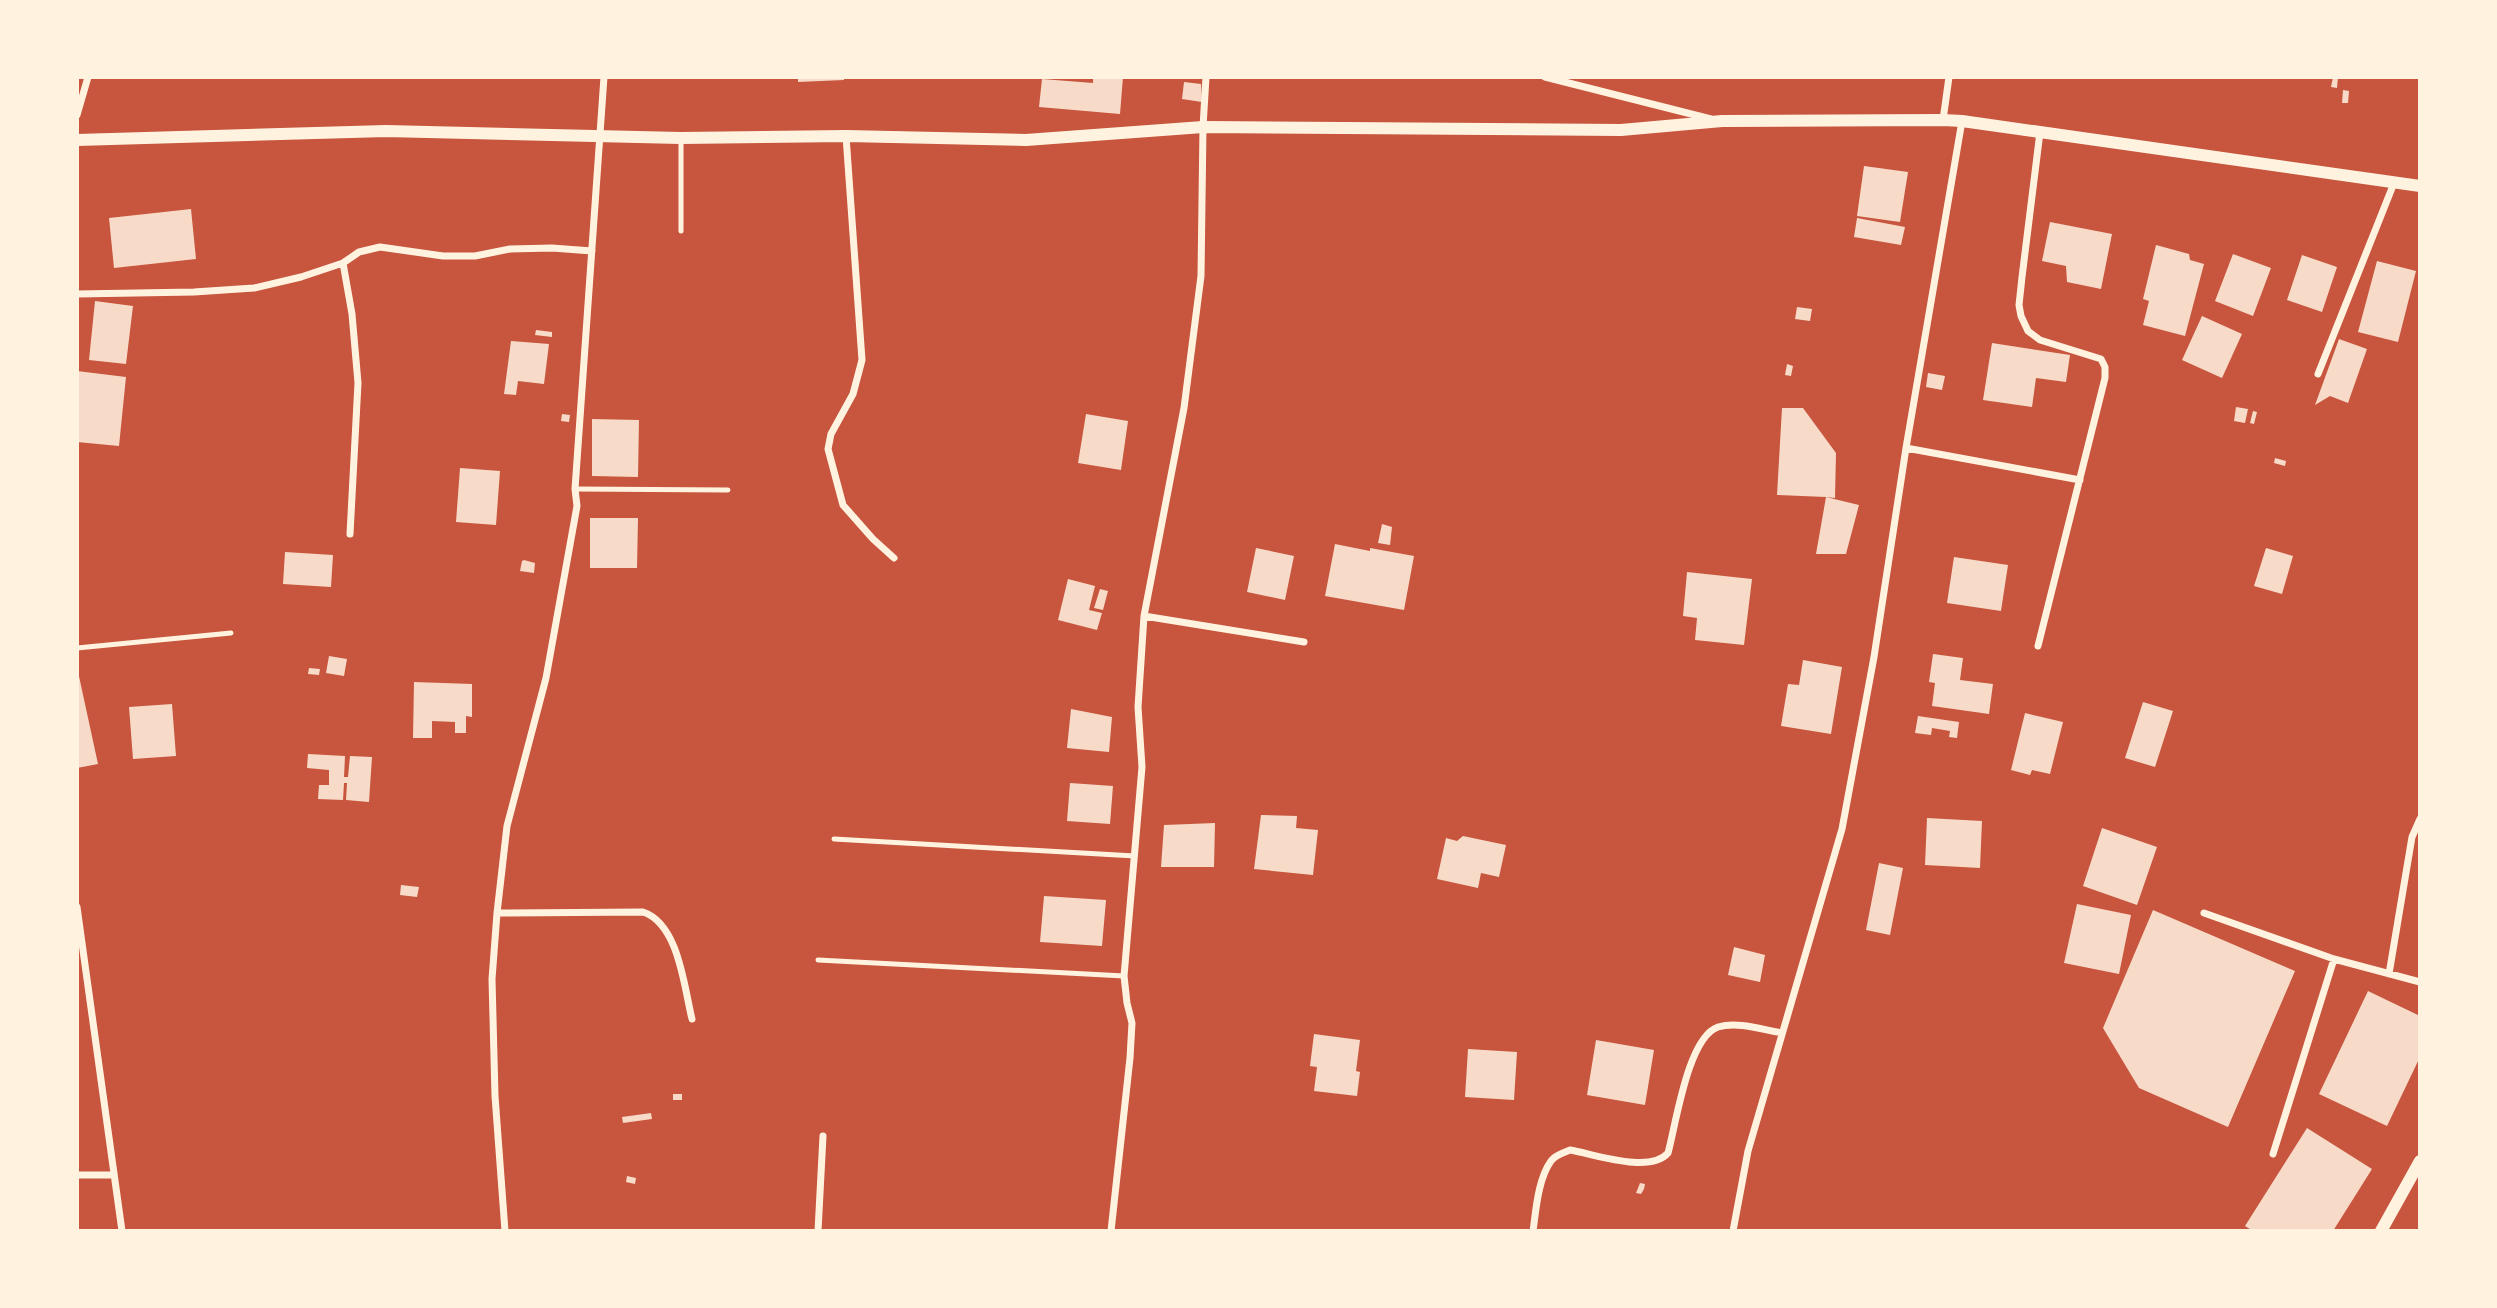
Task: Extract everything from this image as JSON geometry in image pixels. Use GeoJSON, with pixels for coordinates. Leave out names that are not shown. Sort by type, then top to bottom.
{"type":"FeatureCollection","features":[{"type":"Feature","properties":{"kind":"street"},"geometry":{"type":"LineString","coordinates":[[77,115],[89,77]]}},
{"type":"Feature","properties":{"kind":"street"},"geometry":{"type":"LineString","coordinates":[[505,1231],[492,979],[497,913],[507,825],[545,678],[577,506],[575,489],[604,77]]}},
{"type":"Feature","properties":{"kind":"street"},"geometry":{"type":"LineString","coordinates":[[1111,1231],[1132,1023],[1124,976],[1142,766],[1138,707],[1144,616],[1184,408],[1201,276],[1206,77]]}},
{"type":"Feature","properties":{"kind":"street"},"geometry":{"type":"LineString","coordinates":[[1545,77],[1722,121]]}},
{"type":"Feature","properties":{"kind":"street"},"geometry":{"type":"LineString","coordinates":[[1943,120],[1949,77]]}},
{"type":"Feature","properties":{"kind":"street"},"geometry":{"type":"LineString","coordinates":[[77,140],[386,131],[681,138],[846,136],[1026,140],[1203,127],[1621,130],[1722,121],[1943,120],[2420,186]]}},
{"type":"Feature","properties":{"kind":"street"},"geometry":{"type":"LineString","coordinates":[[1733,1231],[1748,1151],[1842,829],[1874,657],[1906,448],[1962,121]]}},
{"type":"Feature","properties":{"kind":"street"},"geometry":{"type":"LineString","coordinates":[[2038,646],[2102,395],[2105,367],[2101,359],[2095,356],[2040,340],[2028,331],[2021,316],[2019,304],[2040,132]]}},
{"type":"Feature","properties":{"kind":"street"},"geometry":{"type":"LineString","coordinates":[[846,136],[862,360],[853,394],[831,434],[828,449],[843,505],[894,558]]}},
{"type":"Feature","properties":{"kind":"street"},"geometry":{"type":"LineString","coordinates":[[2318,374],[2394,183]]}},
{"type":"Feature","properties":{"kind":"street"},"geometry":{"type":"LineString","coordinates":[[77,294],[254,288],[301,277],[342,263],[359,252],[380,247],[443,256],[475,256],[510,249],[592,251]]}},
{"type":"Feature","properties":{"kind":"street"},"geometry":{"type":"LineString","coordinates":[[342,263],[352,314],[358,383],[350,534]]}},
{"type":"Feature","properties":{"kind":"street"},"geometry":{"type":"LineString","coordinates":[[1906,448],[2080,480]]}},
{"type":"Feature","properties":{"kind":"street"},"geometry":{"type":"LineString","coordinates":[[1144,616],[1304,642]]}},
{"type":"Feature","properties":{"kind":"street"},"geometry":{"type":"LineString","coordinates":[[2389,974],[2400,894],[2412,836],[2420,820]]}},
{"type":"Feature","properties":{"kind":"street"},"geometry":{"type":"LineString","coordinates":[[77,907],[80,945],[122,1231]]}},
{"type":"Feature","properties":{"kind":"street"},"geometry":{"type":"LineString","coordinates":[[497,913],[643,912],[651,915],[671,937],[692,1019]]}},
{"type":"Feature","properties":{"kind":"street"},"geometry":{"type":"LineString","coordinates":[[2204,914],[2334,959],[2420,982]]}},
{"type":"Feature","properties":{"kind":"street"},"geometry":{"type":"LineString","coordinates":[[2273,1154],[2334,959]]}},
{"type":"Feature","properties":{"kind":"street"},"geometry":{"type":"LineString","coordinates":[[1533,1231],[1547,1168],[1558,1154],[1570,1150],[1643,1163],[1662,1160],[1668,1153],[1689,1071],[1701,1042],[1709,1031],[1721,1026],[1735,1025],[1782,1033]]}},
{"type":"Feature","properties":{"kind":"street"},"geometry":{"type":"LineString","coordinates":[[818,1231],[823,1136]]}},
{"type":"Feature","properties":{"kind":"street"},"geometry":{"type":"LineString","coordinates":[[2381,1231],[2420,1161]]}},
{"type":"Feature","properties":{"kind":"street"},"geometry":{"type":"LineString","coordinates":[[77,1175],[114,1175]]}},
{"type":"Feature","properties":{"kind":"lane"},"geometry":{"type":"LineString","coordinates":[[681,138],[681,231]]}},
{"type":"Feature","properties":{"kind":"lane"},"geometry":{"type":"LineString","coordinates":[[575,489],[728,490]]}},
{"type":"Feature","properties":{"kind":"lane"},"geometry":{"type":"LineString","coordinates":[[77,648],[231,633]]}},
{"type":"Feature","properties":{"kind":"lane"},"geometry":{"type":"LineString","coordinates":[[834,839],[1136,856]]}},
{"type":"Feature","properties":{"kind":"lane"},"geometry":{"type":"LineString","coordinates":[[818,960],[1124,976]]}},
{"type":"Feature","properties":{"kind":"building"},"geometry":{"type":"Polygon","coordinates":[[[798,77],[844,77],[844,80],[798,82],[798,77]]]}},
{"type":"Feature","properties":{"kind":"building"},"geometry":{"type":"Polygon","coordinates":[[[1093,77],[1123,77],[1120,114],[1039,107],[1042,79],[1093,83],[1093,77]]]}},
{"type":"Feature","properties":{"kind":"building"},"geometry":{"type":"Polygon","coordinates":[[[2333,77],[2338,77],[2337,88],[2331,87],[2333,77]]]}},
{"type":"Feature","properties":{"kind":"building"},"geometry":{"type":"Polygon","coordinates":[[[1184,82],[1201,84],[1202,102],[1182,99],[1184,82]]]}},
{"type":"Feature","properties":{"kind":"building"},"geometry":{"type":"Polygon","coordinates":[[[2343,90],[2349,91],[2348,103],[2342,103],[2343,90]]]}},
{"type":"Feature","properties":{"kind":"building"},"geometry":{"type":"Polygon","coordinates":[[[1864,166],[1908,172],[1900,222],[1857,216],[1864,166]]]}},
{"type":"Feature","properties":{"kind":"building"},"geometry":{"type":"Polygon","coordinates":[[[191,209],[196,259],[114,268],[109,218],[191,209]]]}},
{"type":"Feature","properties":{"kind":"building"},"geometry":{"type":"Polygon","coordinates":[[[1857,218],[1905,227],[1901,245],[1854,237],[1857,218]]]}},
{"type":"Feature","properties":{"kind":"building"},"geometry":{"type":"Polygon","coordinates":[[[2050,222],[2112,234],[2101,289],[2067,282],[2066,266],[2042,261],[2050,222]]]}},
{"type":"Feature","properties":{"kind":"building"},"geometry":{"type":"Polygon","coordinates":[[[2156,245],[2189,254],[2190,260],[2204,264],[2185,336],[2143,325],[2149,301],[2143,299],[2156,245]]]}},
{"type":"Feature","properties":{"kind":"building"},"geometry":{"type":"Polygon","coordinates":[[[2233,254],[2271,268],[2253,316],[2215,301],[2233,254]]]}},
{"type":"Feature","properties":{"kind":"building"},"geometry":{"type":"Polygon","coordinates":[[[2302,255],[2337,267],[2322,312],[2287,300],[2302,255]]]}},
{"type":"Feature","properties":{"kind":"building"},"geometry":{"type":"Polygon","coordinates":[[[2377,261],[2416,271],[2398,342],[2358,332],[2377,261]]]}},
{"type":"Feature","properties":{"kind":"building"},"geometry":{"type":"Polygon","coordinates":[[[95,301],[133,306],[126,364],[89,360],[95,301]]]}},
{"type":"Feature","properties":{"kind":"building"},"geometry":{"type":"Polygon","coordinates":[[[1797,307],[1812,309],[1810,321],[1795,319],[1797,307]]]}},
{"type":"Feature","properties":{"kind":"building"},"geometry":{"type":"Polygon","coordinates":[[[2202,316],[2242,334],[2222,378],[2182,360],[2202,316]]]}},
{"type":"Feature","properties":{"kind":"building"},"geometry":{"type":"Polygon","coordinates":[[[536,330],[552,332],[552,337],[535,335],[536,330]]]}},
{"type":"Feature","properties":{"kind":"building"},"geometry":{"type":"Polygon","coordinates":[[[2339,339],[2367,349],[2348,403],[2330,396],[2315,405],[2339,339]]]}},
{"type":"Feature","properties":{"kind":"building"},"geometry":{"type":"Polygon","coordinates":[[[511,341],[549,344],[544,384],[518,381],[516,395],[504,394],[511,341]]]}},
{"type":"Feature","properties":{"kind":"building"},"geometry":{"type":"Polygon","coordinates":[[[1992,343],[2070,355],[2066,382],[2036,378],[2032,407],[1983,400],[1992,343]]]}},
{"type":"Feature","properties":{"kind":"building"},"geometry":{"type":"Polygon","coordinates":[[[1787,364],[1793,366],[1791,376],[1785,375],[1787,364]]]}},
{"type":"Feature","properties":{"kind":"building"},"geometry":{"type":"Polygon","coordinates":[[[77,371],[126,377],[119,446],[77,442],[77,371]]]}},
{"type":"Feature","properties":{"kind":"building"},"geometry":{"type":"Polygon","coordinates":[[[1928,373],[1945,376],[1942,390],[1926,387],[1928,373]]]}},
{"type":"Feature","properties":{"kind":"building"},"geometry":{"type":"Polygon","coordinates":[[[2236,407],[2248,409],[2245,423],[2234,421],[2236,407]]]}},
{"type":"Feature","properties":{"kind":"building"},"geometry":{"type":"Polygon","coordinates":[[[1782,408],[1803,408],[1836,453],[1835,498],[1777,495],[1782,408]]]}},
{"type":"Feature","properties":{"kind":"building"},"geometry":{"type":"Polygon","coordinates":[[[2253,411],[2257,412],[2254,424],[2250,423],[2253,411]]]}},
{"type":"Feature","properties":{"kind":"building"},"geometry":{"type":"Polygon","coordinates":[[[562,414],[570,415],[569,422],[561,421],[562,414]]]}},
{"type":"Feature","properties":{"kind":"building"},"geometry":{"type":"Polygon","coordinates":[[[1086,414],[1128,421],[1121,470],[1078,463],[1086,414]]]}},
{"type":"Feature","properties":{"kind":"building"},"geometry":{"type":"Polygon","coordinates":[[[592,419],[639,420],[638,477],[592,476],[592,419]]]}},
{"type":"Feature","properties":{"kind":"building"},"geometry":{"type":"Polygon","coordinates":[[[2275,458],[2286,461],[2285,466],[2274,463],[2275,458]]]}},
{"type":"Feature","properties":{"kind":"building"},"geometry":{"type":"Polygon","coordinates":[[[460,468],[500,471],[496,525],[456,522],[460,468]]]}},
{"type":"Feature","properties":{"kind":"building"},"geometry":{"type":"Polygon","coordinates":[[[1826,497],[1859,505],[1846,554],[1816,554],[1826,497]]]}},
{"type":"Feature","properties":{"kind":"building"},"geometry":{"type":"Polygon","coordinates":[[[590,518],[638,518],[637,568],[590,568],[590,518]]]}},
{"type":"Feature","properties":{"kind":"building"},"geometry":{"type":"Polygon","coordinates":[[[1382,524],[1392,527],[1390,545],[1378,543],[1382,524]]]}},
{"type":"Feature","properties":{"kind":"building"},"geometry":{"type":"Polygon","coordinates":[[[1335,544],[1414,556],[1404,610],[1325,596],[1335,544]]]}},
{"type":"Feature","properties":{"kind":"building"},"geometry":{"type":"Polygon","coordinates":[[[1256,548],[1294,556],[1285,600],[1247,592],[1256,548]]]}},
{"type":"Feature","properties":{"kind":"building"},"geometry":{"type":"Polygon","coordinates":[[[2266,548],[2293,556],[2282,594],[2254,586],[2266,548]]]}},
{"type":"Feature","properties":{"kind":"building"},"geometry":{"type":"Polygon","coordinates":[[[285,552],[333,555],[331,587],[283,584],[285,552]]]}},
{"type":"Feature","properties":{"kind":"building"},"geometry":{"type":"Polygon","coordinates":[[[1954,557],[2008,565],[2001,611],[1947,603],[1954,557]]]}},
{"type":"Feature","properties":{"kind":"building"},"geometry":{"type":"Polygon","coordinates":[[[524,560],[535,563],[534,573],[520,571],[524,560]]]}},
{"type":"Feature","properties":{"kind":"building"},"geometry":{"type":"Polygon","coordinates":[[[1687,572],[1752,579],[1744,645],[1695,640],[1697,618],[1683,616],[1687,572]]]}},
{"type":"Feature","properties":{"kind":"building"},"geometry":{"type":"Polygon","coordinates":[[[1068,579],[1095,586],[1089,610],[1102,613],[1097,630],[1058,620],[1068,579]]]}},
{"type":"Feature","properties":{"kind":"building"},"geometry":{"type":"Polygon","coordinates":[[[1100,589],[1108,591],[1103,610],[1094,608],[1100,589]]]}},
{"type":"Feature","properties":{"kind":"building"},"geometry":{"type":"Polygon","coordinates":[[[1933,654],[1963,658],[1960,680],[1993,684],[1989,714],[1932,706],[1935,683],[1929,682],[1933,654]]]}},
{"type":"Feature","properties":{"kind":"building"},"geometry":{"type":"Polygon","coordinates":[[[329,656],[347,659],[344,676],[326,673],[329,656]]]}},
{"type":"Feature","properties":{"kind":"building"},"geometry":{"type":"Polygon","coordinates":[[[1803,660],[1842,667],[1831,734],[1781,726],[1788,684],[1799,685],[1803,660]]]}},
{"type":"Feature","properties":{"kind":"building"},"geometry":{"type":"Polygon","coordinates":[[[77,667],[98,764],[77,768],[77,667]]]}},
{"type":"Feature","properties":{"kind":"building"},"geometry":{"type":"Polygon","coordinates":[[[309,668],[320,669],[319,675],[308,674],[309,668]]]}},
{"type":"Feature","properties":{"kind":"building"},"geometry":{"type":"Polygon","coordinates":[[[414,682],[472,684],[472,717],[466,716],[466,733],[455,733],[455,722],[432,721],[432,738],[413,738],[414,682]]]}},
{"type":"Feature","properties":{"kind":"building"},"geometry":{"type":"Polygon","coordinates":[[[2143,702],[2173,711],[2155,767],[2125,758],[2143,702]]]}},
{"type":"Feature","properties":{"kind":"building"},"geometry":{"type":"Polygon","coordinates":[[[172,704],[176,756],[133,759],[129,707],[172,704]]]}},
{"type":"Feature","properties":{"kind":"building"},"geometry":{"type":"Polygon","coordinates":[[[1071,709],[1112,717],[1109,752],[1067,748],[1071,709]]]}},
{"type":"Feature","properties":{"kind":"building"},"geometry":{"type":"Polygon","coordinates":[[[2025,713],[2063,722],[2050,774],[2032,770],[2030,775],[2011,770],[2025,713]]]}},
{"type":"Feature","properties":{"kind":"building"},"geometry":{"type":"Polygon","coordinates":[[[1918,716],[1959,722],[1957,738],[1949,737],[1950,731],[1932,728],[1931,735],[1915,733],[1918,716]]]}},
{"type":"Feature","properties":{"kind":"building"},"geometry":{"type":"Polygon","coordinates":[[[308,754],[345,756],[344,777],[348,777],[350,756],[372,757],[369,802],[346,800],[347,783],[344,783],[343,800],[318,799],[319,785],[329,785],[329,770],[307,768],[308,754]]]}},
{"type":"Feature","properties":{"kind":"building"},"geometry":{"type":"Polygon","coordinates":[[[1070,783],[1113,786],[1110,824],[1067,821],[1070,783]]]}},
{"type":"Feature","properties":{"kind":"building"},"geometry":{"type":"Polygon","coordinates":[[[1261,815],[1297,816],[1296,828],[1318,830],[1313,875],[1254,869],[1261,815]]]}},
{"type":"Feature","properties":{"kind":"building"},"geometry":{"type":"Polygon","coordinates":[[[1927,818],[1982,821],[1980,868],[1925,865],[1927,818]]]}},
{"type":"Feature","properties":{"kind":"building"},"geometry":{"type":"Polygon","coordinates":[[[1215,823],[1214,867],[1161,867],[1164,825],[1215,823]]]}},
{"type":"Feature","properties":{"kind":"building"},"geometry":{"type":"Polygon","coordinates":[[[2102,828],[2157,847],[2137,905],[2083,886],[2102,828]]]}},
{"type":"Feature","properties":{"kind":"building"},"geometry":{"type":"Polygon","coordinates":[[[1463,836],[1506,845],[1499,877],[1481,873],[1478,888],[1437,879],[1446,838],[1457,841],[1463,836]]]}},
{"type":"Feature","properties":{"kind":"building"},"geometry":{"type":"Polygon","coordinates":[[[1879,863],[1903,868],[1890,935],[1866,930],[1879,863]]]}},
{"type":"Feature","properties":{"kind":"building"},"geometry":{"type":"Polygon","coordinates":[[[401,885],[419,887],[417,897],[400,895],[401,885]]]}},
{"type":"Feature","properties":{"kind":"building"},"geometry":{"type":"Polygon","coordinates":[[[1044,896],[1106,900],[1102,946],[1040,942],[1044,896]]]}},
{"type":"Feature","properties":{"kind":"building"},"geometry":{"type":"Polygon","coordinates":[[[2077,904],[2131,915],[2119,974],[2064,963],[2077,904]]]}},
{"type":"Feature","properties":{"kind":"building"},"geometry":{"type":"Polygon","coordinates":[[[2153,910],[2295,971],[2228,1127],[2139,1088],[2103,1028],[2153,910]]]}},
{"type":"Feature","properties":{"kind":"building"},"geometry":{"type":"Polygon","coordinates":[[[1734,947],[1765,955],[1760,982],[1728,975],[1734,947]]]}},
{"type":"Feature","properties":{"kind":"building"},"geometry":{"type":"Polygon","coordinates":[[[2368,991],[2420,1016],[2420,1057],[2387,1126],[2319,1094],[2368,991]]]}},
{"type":"Feature","properties":{"kind":"building"},"geometry":{"type":"Polygon","coordinates":[[[1314,1034],[1360,1040],[1356,1071],[1360,1072],[1357,1096],[1314,1091],[1317,1067],[1310,1066],[1314,1034]]]}},
{"type":"Feature","properties":{"kind":"building"},"geometry":{"type":"Polygon","coordinates":[[[1596,1040],[1654,1050],[1645,1105],[1587,1095],[1596,1040]]]}},
{"type":"Feature","properties":{"kind":"building"},"geometry":{"type":"Polygon","coordinates":[[[1468,1049],[1517,1052],[1514,1100],[1465,1097],[1468,1049]]]}},
{"type":"Feature","properties":{"kind":"building"},"geometry":{"type":"Polygon","coordinates":[[[673,1094],[682,1094],[682,1100],[673,1100],[673,1094]]]}},
{"type":"Feature","properties":{"kind":"building"},"geometry":{"type":"Polygon","coordinates":[[[651,1113],[652,1119],[623,1123],[622,1117],[651,1113]]]}},
{"type":"Feature","properties":{"kind":"building"},"geometry":{"type":"Polygon","coordinates":[[[2307,1128],[2372,1169],[2333,1231],[2253,1231],[2245,1226],[2307,1128]]]}},
{"type":"Feature","properties":{"kind":"building"},"geometry":{"type":"Polygon","coordinates":[[[627,1176],[636,1178],[635,1184],[626,1182],[627,1176]]]}},
{"type":"Feature","properties":{"kind":"building"},"geometry":{"type":"Polygon","coordinates":[[[1640,1183],[1645,1184],[1641,1194],[1636,1193],[1640,1183]]]}}]}
